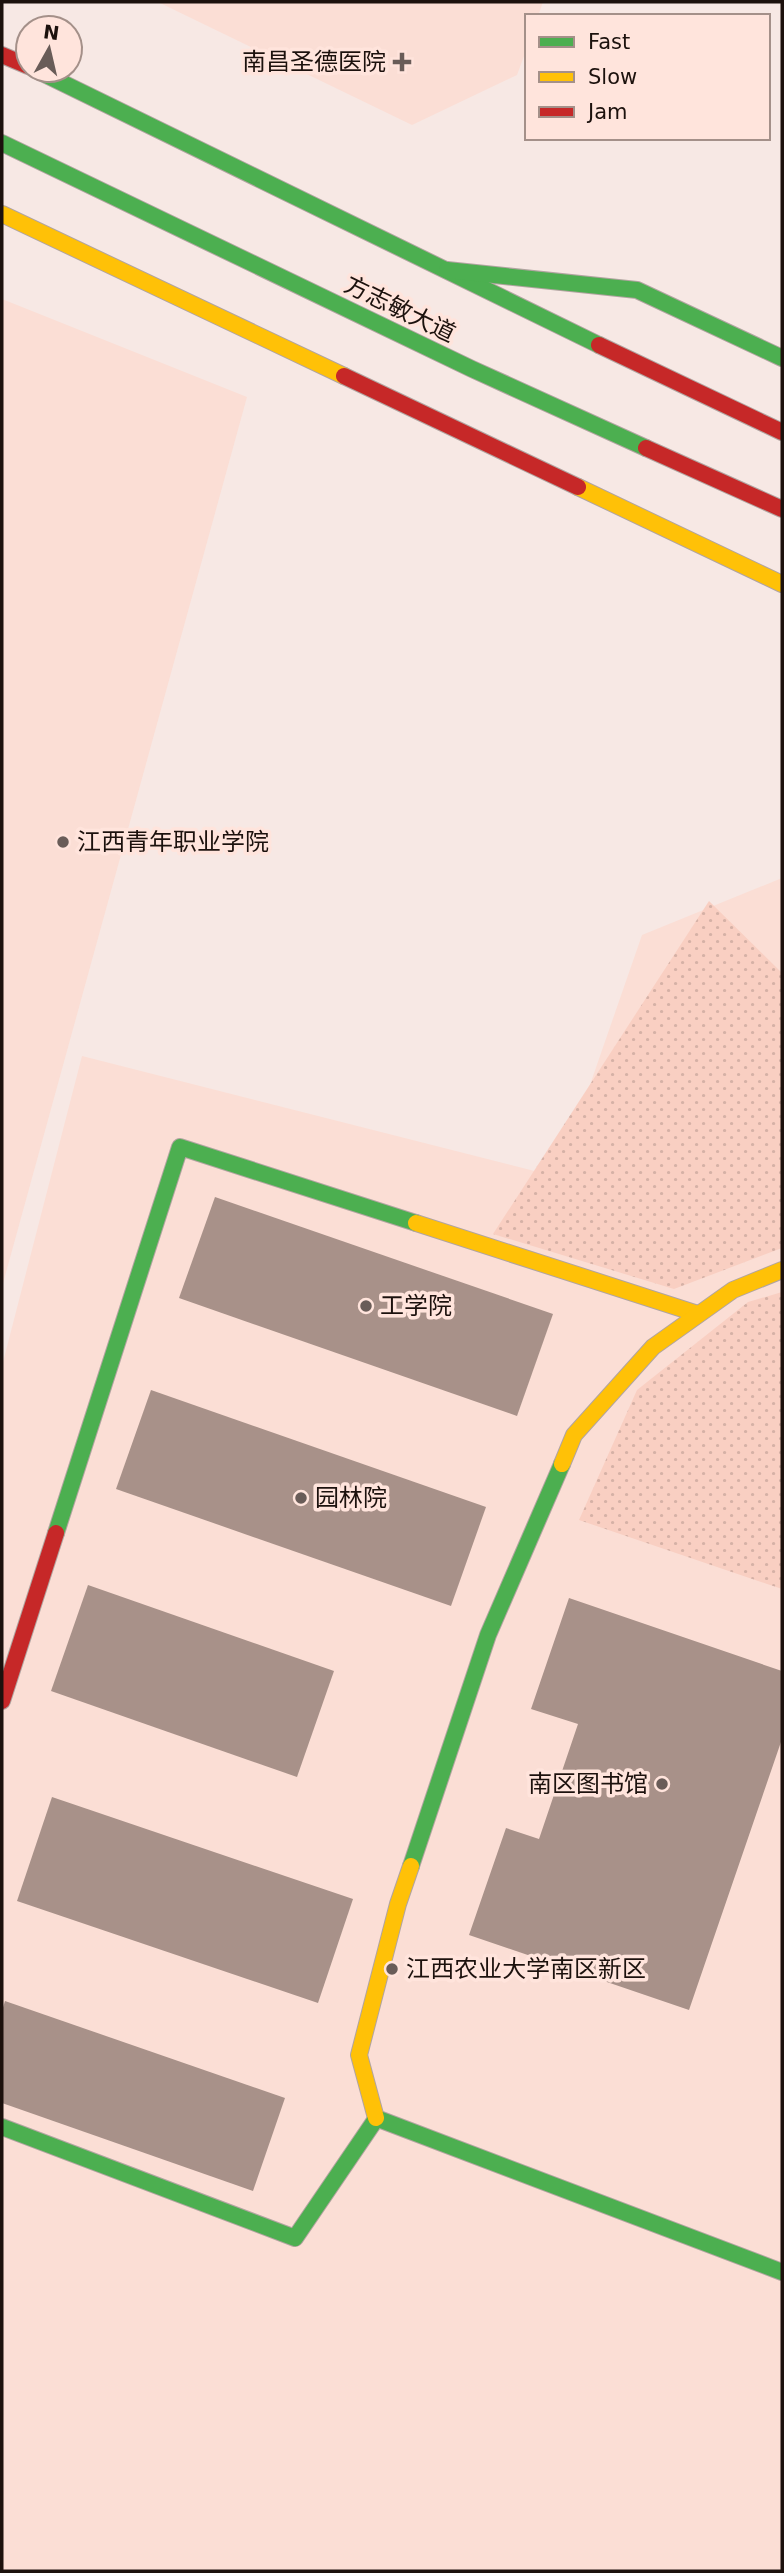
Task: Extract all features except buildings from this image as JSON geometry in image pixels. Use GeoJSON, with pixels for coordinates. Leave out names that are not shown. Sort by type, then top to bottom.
{"type":"FeatureCollection","features":[{"type":"Feature","properties":{"kind":"street"},"geometry":{"type":"LineString","coordinates":[[65,84],[782,432]]}},
{"type":"Feature","properties":{"kind":"street","name":"方志敏大道"},"geometry":{"type":"LineString","coordinates":[[2,143],[472,369],[782,509]]}},
{"type":"Feature","properties":{"kind":"street"},"geometry":{"type":"LineString","coordinates":[[2,214],[782,584]]}},
{"type":"Feature","properties":{"kind":"street"},"geometry":{"type":"LineString","coordinates":[[445,270],[637,290],[782,358]]}},
{"type":"Feature","properties":{"kind":"street"},"geometry":{"type":"LineString","coordinates":[[2,1701],[180,1147],[698,1314]]}},
{"type":"Feature","properties":{"kind":"street"},"geometry":{"type":"LineString","coordinates":[[2,2127],[295,2238],[376,2119],[359,2055],[398,1904],[488,1635],[574,1435],[653,1347],[733,1290],[782,1270]]}},
{"type":"Feature","properties":{"kind":"street"},"geometry":{"type":"LineString","coordinates":[[376,2119],[782,2272]]}},
{"type":"Feature","properties":{"kind":"shaded area","name":"南昌圣德医院"},"geometry":{"type":"Polygon","coordinates":[[[158,2],[543,2],[539,14],[525,14],[525,53],[517,75],[412,125],[158,2]]]}},
{"type":"Feature","properties":{"kind":"shaded area","name":"江西青年职业学院"},"geometry":{"type":"Polygon","coordinates":[[[2,299],[247,397],[2,1287],[2,299]]]}},
{"type":"Feature","properties":{"kind":"shaded area","name":"江西农业大学南区新区"},"geometry":{"type":"Polygon","coordinates":[[[782,878],[782,2571],[2,2571],[2,1366],[82,1056],[558,1177],[642,935],[782,878]]]}},
{"type":"Feature","properties":{"kind":"shaded area"},"geometry":{"type":"Polygon","coordinates":[[[709,901],[782,973],[782,1248],[674,1289],[493,1234],[709,901]]]}},
{"type":"Feature","properties":{"kind":"shaded area"},"geometry":{"type":"Polygon","coordinates":[[[782,1292],[782,1589],[579,1520],[637,1390],[748,1302],[782,1292]]]}},
{"type":"Feature","properties":{"kind":"traffic: fast"},"geometry":{"type":"LineString","coordinates":[[65,84],[599,345]]}},
{"type":"Feature","properties":{"kind":"traffic: fast"},"geometry":{"type":"LineString","coordinates":[[2,143],[472,369],[646,448]]}},
{"type":"Feature","properties":{"kind":"traffic: fast"},"geometry":{"type":"LineString","coordinates":[[447,270],[637,290],[782,358]]}},
{"type":"Feature","properties":{"kind":"traffic: fast"},"geometry":{"type":"LineString","coordinates":[[56,1533],[180,1147],[416,1223]]}},
{"type":"Feature","properties":{"kind":"traffic: fast"},"geometry":{"type":"LineString","coordinates":[[411,1866],[488,1635],[562,1464]]}},
{"type":"Feature","properties":{"kind":"traffic: fast"},"geometry":{"type":"LineString","coordinates":[[376,2118],[782,2272]]}},
{"type":"Feature","properties":{"kind":"traffic: fast"},"geometry":{"type":"LineString","coordinates":[[2,2127],[295,2238],[376,2119]]}},
{"type":"Feature","properties":{"kind":"traffic: slow"},"geometry":{"type":"LineString","coordinates":[[2,214],[344,376]]}},
{"type":"Feature","properties":{"kind":"traffic: slow"},"geometry":{"type":"LineString","coordinates":[[578,487],[782,584]]}},
{"type":"Feature","properties":{"kind":"traffic: slow"},"geometry":{"type":"LineString","coordinates":[[416,1223],[698,1314]]}},
{"type":"Feature","properties":{"kind":"traffic: slow"},"geometry":{"type":"LineString","coordinates":[[562,1464],[574,1435],[653,1347],[733,1290],[782,1270]]}},
{"type":"Feature","properties":{"kind":"traffic: slow"},"geometry":{"type":"LineString","coordinates":[[376,2118],[359,2055],[398,1904],[411,1866]]}},
{"type":"Feature","properties":{"kind":"traffic: jam"},"geometry":{"type":"LineString","coordinates":[[2,55],[14,60]]}},
{"type":"Feature","properties":{"kind":"traffic: jam"},"geometry":{"type":"LineString","coordinates":[[599,345],[782,432]]}},
{"type":"Feature","properties":{"kind":"traffic: jam"},"geometry":{"type":"LineString","coordinates":[[344,376],[578,487]]}},
{"type":"Feature","properties":{"kind":"traffic: jam"},"geometry":{"type":"LineString","coordinates":[[646,448],[782,509]]}},
{"type":"Feature","properties":{"kind":"traffic: jam"},"geometry":{"type":"LineString","coordinates":[[2,1701],[56,1533]]}},
{"type":"Feature","properties":{"kind":"place","name":"南昌圣德医院"},"geometry":{"type":"Point","coordinates":[402,62]}},
{"type":"Feature","properties":{"kind":"place","name":"江西青年职业学院"},"geometry":{"type":"Point","coordinates":[63,842]}},
{"type":"Feature","properties":{"kind":"place","name":"工学院"},"geometry":{"type":"Point","coordinates":[366,1306]}},
{"type":"Feature","properties":{"kind":"place","name":"园林院"},"geometry":{"type":"Point","coordinates":[301,1498]}},
{"type":"Feature","properties":{"kind":"place","name":"南区图书馆"},"geometry":{"type":"Point","coordinates":[662,1784]}},
{"type":"Feature","properties":{"kind":"place","name":"江西农业大学南区新区"},"geometry":{"type":"Point","coordinates":[392,1969]}}]}
